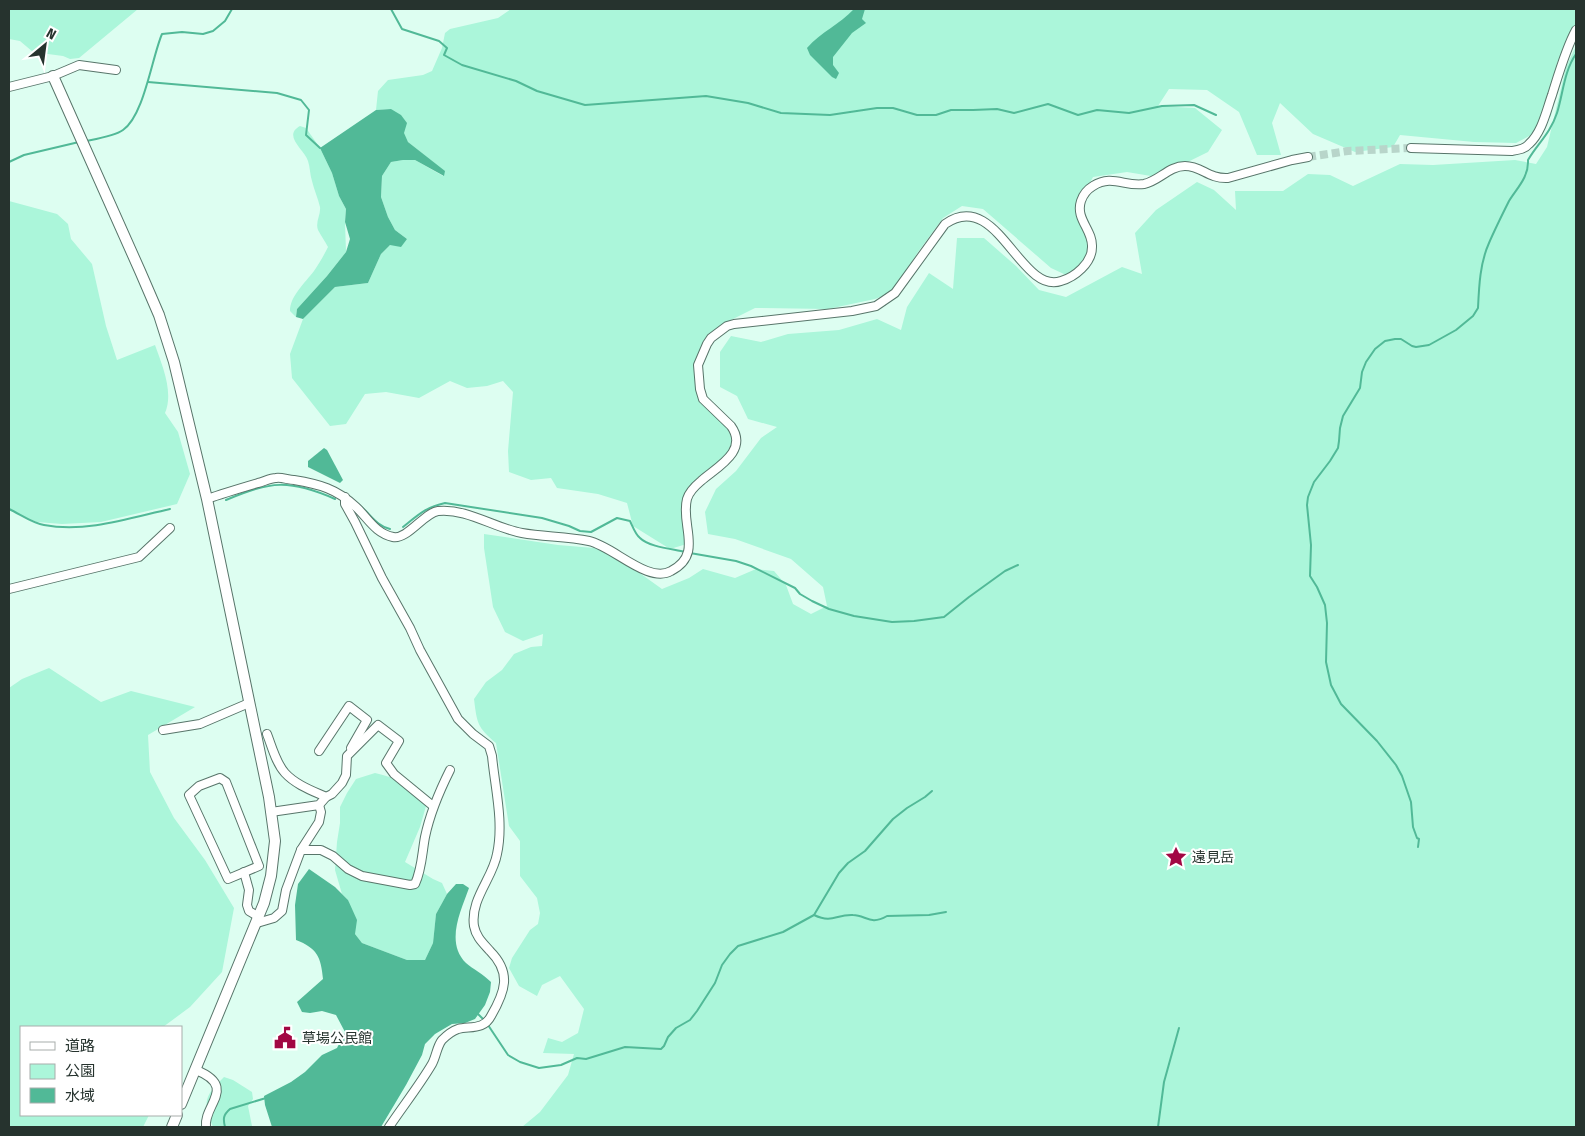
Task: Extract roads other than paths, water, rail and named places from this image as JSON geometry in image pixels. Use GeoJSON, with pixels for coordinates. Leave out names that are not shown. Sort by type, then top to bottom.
{"type":"FeatureCollection","features":[{"type":"Feature","properties":{"kind":"street"},"geometry":{"type":"LineString","coordinates":[[1411,148],[1512,152],[1528,146],[1536,135],[1546,113],[1576,30]]}},
{"type":"Feature","properties":{"kind":"street"},"geometry":{"type":"LineString","coordinates":[[9,87],[52,76],[79,65],[116,70]]}},
{"type":"Feature","properties":{"kind":"street"},"geometry":{"type":"LineString","coordinates":[[52,76],[159,316],[174,362],[207,498],[271,812],[275,842],[271,876],[258,920],[182,1102]]}},
{"type":"Feature","properties":{"kind":"street"},"geometry":{"type":"LineString","coordinates":[[207,498],[276,478],[318,484],[345,497],[373,527],[391,537],[396,538],[410,530],[426,516],[436,511],[456,512],[520,533],[590,541],[603,545],[650,573],[666,574],[682,564],[688,553],[690,544],[686,509],[687,499],[699,483],[727,460],[737,444],[734,431],[727,420],[703,399],[700,389],[698,365],[707,344],[722,329],[740,323],[852,312],[876,306],[895,293],[945,224],[953,218],[962,216],[972,216],[988,224],[1039,277],[1053,283],[1060,282],[1087,264],[1092,248],[1089,235],[1080,217],[1079,209],[1082,199],[1092,187],[1109,180],[1138,185],[1147,184],[1178,167],[1192,167],[1211,176],[1228,178],[1308,157]]}},
{"type":"Feature","properties":{"kind":"street"},"geometry":{"type":"LineString","coordinates":[[345,497],[345,504],[382,578],[458,719],[489,746],[492,756],[500,831],[497,856],[474,912],[474,925],[480,941],[496,957],[503,970],[504,985],[499,1002],[490,1019],[485,1024],[479,1027],[457,1029],[441,1042],[432,1063],[389,1127]]}},
{"type":"Feature","properties":{"kind":"street"},"geometry":{"type":"LineString","coordinates":[[9,590],[139,557],[170,528]]}},
{"type":"Feature","properties":{"kind":"street"},"geometry":{"type":"LineString","coordinates":[[163,730],[200,724],[249,703]]}},
{"type":"Feature","properties":{"kind":"street"},"geometry":{"type":"LineString","coordinates":[[271,812],[319,805],[332,794],[342,783],[346,775],[347,756],[367,720],[349,706],[320,751]]}},
{"type":"Feature","properties":{"kind":"street"},"geometry":{"type":"LineString","coordinates":[[347,756],[378,725],[399,741],[386,763],[394,774],[433,806]]}},
{"type":"Feature","properties":{"kind":"street"},"geometry":{"type":"LineString","coordinates":[[267,734],[285,773],[326,798]]}},
{"type":"Feature","properties":{"kind":"street"},"geometry":{"type":"LineString","coordinates":[[301,850],[321,850],[333,856],[348,869],[362,876],[410,885],[415,884],[420,875],[425,838],[433,806],[450,770]]}},
{"type":"Feature","properties":{"kind":"street"},"geometry":{"type":"LineString","coordinates":[[220,778],[226,782],[259,866],[244,872],[228,879],[189,795],[199,786],[220,778]]}},
{"type":"Feature","properties":{"kind":"street"},"geometry":{"type":"LineString","coordinates":[[258,920],[274,918],[282,911],[286,890],[301,850],[319,822],[321,812],[319,805]]}},
{"type":"Feature","properties":{"kind":"street"},"geometry":{"type":"LineString","coordinates":[[244,872],[249,890],[247,905],[249,911],[258,920]]}},
{"type":"Feature","properties":{"kind":"street"},"geometry":{"type":"LineString","coordinates":[[196,1070],[211,1079],[216,1089],[216,1099],[206,1116],[206,1127]]}},
{"type":"Feature","properties":{"kind":"water"},"geometry":{"type":"Polygon","coordinates":[[[854,9],[865,9],[862,19],[866,23],[852,33],[833,57],[833,65],[839,73],[836,79],[810,55],[807,48],[854,9]]]}},
{"type":"Feature","properties":{"kind":"water"},"geometry":{"type":"Polygon","coordinates":[[[391,109],[401,115],[407,123],[404,133],[408,142],[445,171],[444,176],[415,160],[391,162],[382,176],[381,197],[395,230],[407,239],[401,247],[390,245],[381,254],[368,283],[335,287],[303,319],[296,317],[297,309],[346,252],[350,239],[345,222],[346,209],[320,148],[376,110],[391,109]]]}},
{"type":"Feature","properties":{"kind":"water"},"geometry":{"type":"Polygon","coordinates":[[[324,448],[327,450],[343,480],[340,483],[308,467],[308,461],[324,448]]]}},
{"type":"Feature","properties":{"kind":"water"},"geometry":{"type":"Polygon","coordinates":[[[309,869],[335,887],[348,900],[357,920],[355,934],[362,943],[407,960],[425,960],[433,943],[436,914],[447,894],[456,884],[463,884],[469,888],[459,916],[456,946],[466,963],[491,982],[490,992],[485,1005],[475,1019],[465,1023],[452,1024],[435,1034],[425,1044],[422,1055],[381,1127],[272,1127],[265,1105],[264,1096],[291,1082],[305,1072],[322,1055],[337,1048],[345,1032],[336,1015],[322,1011],[302,1012],[297,1002],[323,979],[317,954],[309,946],[296,940],[295,905],[298,884],[309,869]]]}},
{"type":"Feature","properties":{"kind":"waterway"},"geometry":{"type":"LineString","coordinates":[[86,141],[115,134],[123,130],[130,123],[142,100],[162,34],[182,32],[203,34],[213,31],[225,21],[232,9]]}},
{"type":"Feature","properties":{"kind":"waterway"},"geometry":{"type":"LineString","coordinates":[[391,9],[402,29],[439,41],[447,48],[444,55],[462,65],[516,81],[537,91],[585,105],[706,96],[748,103],[781,113],[830,115],[877,108],[893,108],[917,115],[936,115],[951,110],[997,109],[1014,113],[1048,104],[1078,115],[1097,110],[1129,113],[1162,106],[1194,105],[1216,115]]}},
{"type":"Feature","properties":{"kind":"waterway"},"geometry":{"type":"LineString","coordinates":[[1418,847],[1419,839],[1413,827],[1411,802],[1402,776],[1396,765],[1377,741],[1341,704],[1331,685],[1326,662],[1327,623],[1325,605],[1310,576],[1311,545],[1308,497],[1314,482],[1338,448],[1343,416],[1360,388],[1362,372],[1375,349],[1385,341],[1395,339],[1401,339],[1416,347],[1429,345],[1456,330],[1473,316],[1478,308],[1480,275],[1486,251],[1509,201],[1525,177],[1528,160],[1554,120],[1566,75],[1576,54]]}},
{"type":"Feature","properties":{"kind":"waterway"},"geometry":{"type":"LineString","coordinates":[[148,82],[277,93],[301,100],[309,110],[306,135],[320,148]]}},
{"type":"Feature","properties":{"kind":"waterway"},"geometry":{"type":"LineString","coordinates":[[9,162],[24,155],[79,142]]}},
{"type":"Feature","properties":{"kind":"waterway"},"geometry":{"type":"LineString","coordinates":[[226,500],[256,489],[280,485],[305,488],[335,499]]}},
{"type":"Feature","properties":{"kind":"waterway"},"geometry":{"type":"LineString","coordinates":[[403,527],[427,509],[445,503],[542,518],[580,531],[591,532],[617,518],[630,521],[637,534],[644,541],[655,546],[685,552]]}},
{"type":"Feature","properties":{"kind":"waterway"},"geometry":{"type":"LineString","coordinates":[[359,505],[377,522],[390,529]]}},
{"type":"Feature","properties":{"kind":"waterway"},"geometry":{"type":"LineString","coordinates":[[9,509],[40,524],[60,527],[92,526],[170,509]]}},
{"type":"Feature","properties":{"kind":"waterway"},"geometry":{"type":"LineString","coordinates":[[690,553],[736,561],[751,566],[795,588],[800,594],[829,609],[854,616],[892,622],[944,617],[1005,571],[1018,565]]}},
{"type":"Feature","properties":{"kind":"waterway"},"geometry":{"type":"LineString","coordinates":[[814,915],[839,873],[848,863],[865,851],[893,819],[932,791]]}},
{"type":"Feature","properties":{"kind":"waterway"},"geometry":{"type":"LineString","coordinates":[[488,1025],[508,1055],[520,1062],[539,1068],[561,1065],[577,1058],[586,1059],[625,1047],[661,1049],[676,1028],[690,1020],[697,1011],[715,983],[722,965],[738,946],[783,932],[814,915],[826,919],[857,915],[876,920],[887,916],[929,915],[946,912]]}},
{"type":"Feature","properties":{"kind":"waterway"},"geometry":{"type":"LineString","coordinates":[[478,1014],[485,1021]]}},
{"type":"Feature","properties":{"kind":"waterway"},"geometry":{"type":"LineString","coordinates":[[1158,1127],[1164,1082],[1179,1028]]}},
{"type":"Feature","properties":{"kind":"waterway"},"geometry":{"type":"LineString","coordinates":[[225,1127],[224,1117],[230,1109],[266,1098]]}},
{"type":"Feature","properties":{"kind":"tunnel"},"geometry":{"type":"LineString","coordinates":[[1308,157],[1348,151],[1411,148]]}},
{"type":"Feature","properties":{"kind":"place","name":"遠見岳"},"geometry":{"type":"Point","coordinates":[1176,857]}},
{"type":"Feature","properties":{"kind":"place","name":"草場公民館"},"geometry":{"type":"Point","coordinates":[285,1038]}}]}
